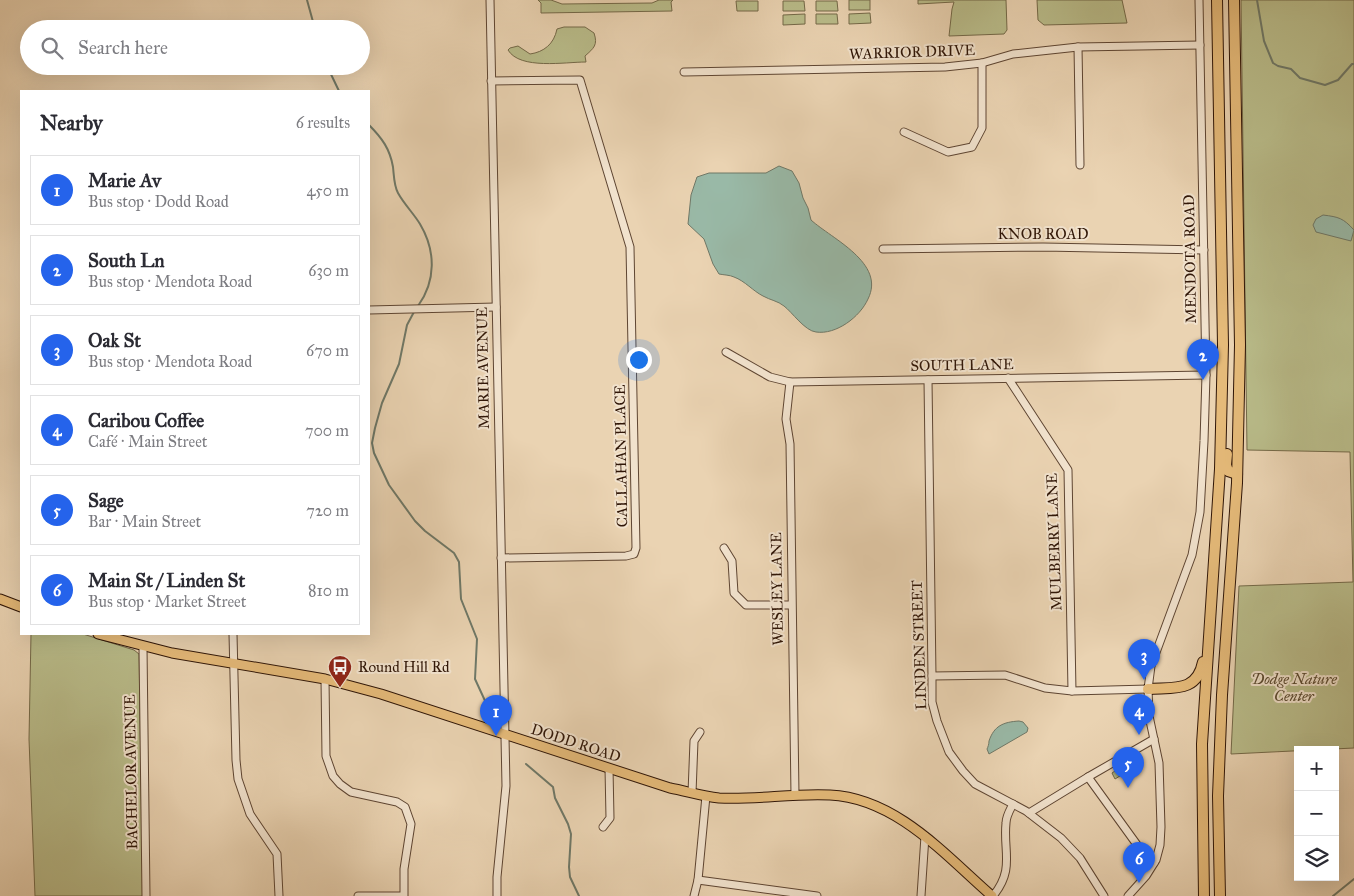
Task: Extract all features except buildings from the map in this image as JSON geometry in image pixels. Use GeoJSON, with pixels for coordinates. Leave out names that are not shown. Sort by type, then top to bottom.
{"type":"FeatureCollection","features":[{"type":"Feature","properties":{"kind":"highway"},"geometry":{"type":"LineString","coordinates":[[1204,896],[1202,744],[1220,469],[1223,335],[1217,0]]}},
{"type":"Feature","properties":{"kind":"highway"},"geometry":{"type":"LineString","coordinates":[[1220,896],[1218,795],[1222,695],[1237,474],[1240,345],[1234,0]]}},
{"type":"Feature","properties":{"kind":"highway"},"geometry":{"type":"LineString","coordinates":[[1222,381],[1227,439],[1226,465],[1228,471],[1237,474]]}},
{"type":"Feature","properties":{"kind":"highway"},"geometry":{"type":"LineString","coordinates":[[1148,689],[1179,688],[1196,679],[1202,671],[1208,639]]}},
{"type":"Feature","properties":{"kind":"main road"},"geometry":{"type":"LineString","coordinates":[[0,599],[20,607]]}},
{"type":"Feature","properties":{"kind":"main road","name":"DODD ROAD"},"geometry":{"type":"LineString","coordinates":[[101,635],[143,647],[324,679],[381,694],[670,788],[692,793],[735,798],[832,795],[866,802],[896,815],[925,836],[993,896]]}},
{"type":"Feature","properties":{"kind":"street","name":"MARIE AVENUE"},"geometry":{"type":"LineString","coordinates":[[490,0],[506,786],[497,877],[497,896]]}},
{"type":"Feature","properties":{"kind":"street","name":"MENDOTA ROAD"},"geometry":{"type":"LineString","coordinates":[[1154,863],[1160,845],[1161,827],[1159,763],[1149,716],[1148,689],[1151,666],[1157,646],[1178,596],[1192,555],[1200,512],[1204,441],[1206,375],[1199,0]]}},
{"type":"Feature","properties":{"kind":"street","name":"WARRIOR DRIVE"},"geometry":{"type":"LineString","coordinates":[[684,72],[945,67],[982,63],[1012,54],[1078,47],[1200,45]]}},
{"type":"Feature","properties":{"kind":"street"},"geometry":{"type":"LineString","coordinates":[[1078,47],[1080,165]]}},
{"type":"Feature","properties":{"kind":"street"},"geometry":{"type":"LineString","coordinates":[[904,132],[948,152],[972,147],[982,128],[982,63]]}},
{"type":"Feature","properties":{"kind":"street","name":"CALLAHAN PLACE"},"geometry":{"type":"LineString","coordinates":[[491,81],[580,80],[630,247],[636,548],[634,554],[626,556],[501,558]]}},
{"type":"Feature","properties":{"kind":"street","name":"KNOB ROAD"},"geometry":{"type":"LineString","coordinates":[[883,249],[1043,247],[1204,250]]}},
{"type":"Feature","properties":{"kind":"street"},"geometry":{"type":"LineString","coordinates":[[370,310],[496,308]]}},
{"type":"Feature","properties":{"kind":"street","name":"SOUTH LANE"},"geometry":{"type":"LineString","coordinates":[[726,352],[770,377],[790,382],[1206,375]]}},
{"type":"Feature","properties":{"kind":"street","name":"MULBERRY LANE"},"geometry":{"type":"LineString","coordinates":[[1008,378],[1068,470],[1072,691]]}},
{"type":"Feature","properties":{"kind":"street","name":"LINDEN STREET"},"geometry":{"type":"LineString","coordinates":[[928,380],[934,711],[948,752],[975,784],[1030,813],[1061,838],[1080,858],[1104,896]]}},
{"type":"Feature","properties":{"kind":"street","name":"WESLEY LANE"},"geometry":{"type":"LineString","coordinates":[[790,382],[786,420],[790,444],[795,795]]}},
{"type":"Feature","properties":{"kind":"street"},"geometry":{"type":"LineString","coordinates":[[724,548],[732,561],[734,593],[746,605],[791,605]]}},
{"type":"Feature","properties":{"kind":"street"},"geometry":{"type":"LineString","coordinates":[[233,635],[238,779],[250,814],[277,854],[279,896]]}},
{"type":"Feature","properties":{"kind":"street","name":"BACHELOR AVENUE"},"geometry":{"type":"LineString","coordinates":[[143,647],[146,896]]}},
{"type":"Feature","properties":{"kind":"street"},"geometry":{"type":"LineString","coordinates":[[932,676],[1005,674],[1045,688],[1072,691],[1148,689]]}},
{"type":"Feature","properties":{"kind":"street"},"geometry":{"type":"LineString","coordinates":[[324,679],[326,756],[333,776],[350,792],[397,802],[405,807],[411,824],[404,869],[404,896],[358,896]]}},
{"type":"Feature","properties":{"kind":"street"},"geometry":{"type":"LineString","coordinates":[[692,793],[694,741],[700,732]]}},
{"type":"Feature","properties":{"kind":"street"},"geometry":{"type":"LineString","coordinates":[[1030,813],[1154,739]]}},
{"type":"Feature","properties":{"kind":"street"},"geometry":{"type":"LineString","coordinates":[[603,827],[610,818],[609,768]]}},
{"type":"Feature","properties":{"kind":"street"},"geometry":{"type":"LineString","coordinates":[[1088,777],[1143,853],[1154,863],[1146,876],[1128,896]]}},
{"type":"Feature","properties":{"kind":"street"},"geometry":{"type":"LineString","coordinates":[[694,896],[698,880],[706,796]]}},
{"type":"Feature","properties":{"kind":"street"},"geometry":{"type":"LineString","coordinates":[[993,896],[999,888],[1005,873],[1008,859],[1006,823],[1013,804]]}},
{"type":"Feature","properties":{"kind":"street"},"geometry":{"type":"LineString","coordinates":[[921,896],[925,836]]}},
{"type":"Feature","properties":{"kind":"street"},"geometry":{"type":"LineString","coordinates":[[698,880],[817,896]]}},
{"type":"Feature","properties":{"kind":"green space"},"geometry":{"type":"Polygon","coordinates":[[[538,0],[551,0],[562,4],[652,3],[659,0],[673,0],[671,2],[672,11],[541,13],[541,3],[538,0]]]}},
{"type":"Feature","properties":{"kind":"green space"},"geometry":{"type":"Polygon","coordinates":[[[849,0],[870,0],[870,10],[849,10],[849,0]]]}},
{"type":"Feature","properties":{"kind":"green space"},"geometry":{"type":"Polygon","coordinates":[[[918,0],[1006,0],[1007,30],[1004,34],[949,36],[954,2],[918,4],[918,0]]]}},
{"type":"Feature","properties":{"kind":"green space"},"geometry":{"type":"Polygon","coordinates":[[[1037,0],[1122,0],[1127,23],[1044,25],[1038,20],[1037,0]]]}},
{"type":"Feature","properties":{"kind":"green space","name":"Dodge Nature Center"},"geometry":{"type":"Polygon","coordinates":[[[1241,0],[1354,0],[1354,748],[1294,746],[1294,751],[1231,754],[1239,586],[1353,582],[1350,452],[1247,450],[1241,0]]]}},
{"type":"Feature","properties":{"kind":"green space"},"geometry":{"type":"Polygon","coordinates":[[[736,1],[758,1],[758,11],[737,11],[736,1]]]}},
{"type":"Feature","properties":{"kind":"green space"},"geometry":{"type":"Polygon","coordinates":[[[783,1],[804,1],[805,11],[783,11],[783,1]]]}},
{"type":"Feature","properties":{"kind":"green space"},"geometry":{"type":"Polygon","coordinates":[[[816,1],[837,1],[838,11],[816,11],[816,1]]]}},
{"type":"Feature","properties":{"kind":"green space"},"geometry":{"type":"Polygon","coordinates":[[[870,13],[871,23],[849,24],[849,14],[870,13]]]}},
{"type":"Feature","properties":{"kind":"green space"},"geometry":{"type":"Polygon","coordinates":[[[805,14],[805,24],[783,25],[783,15],[805,14]]]}},
{"type":"Feature","properties":{"kind":"green space"},"geometry":{"type":"Polygon","coordinates":[[[816,14],[837,14],[838,24],[816,24],[816,14]]]}},
{"type":"Feature","properties":{"kind":"green space"},"geometry":{"type":"Polygon","coordinates":[[[585,27],[594,33],[595,43],[585,56],[586,62],[532,63],[514,56],[508,50],[518,46],[530,54],[540,51],[551,43],[557,29],[585,27]]]}},
{"type":"Feature","properties":{"kind":"green space"},"geometry":{"type":"Polygon","coordinates":[[[31,635],[86,635],[134,650],[139,654],[143,896],[35,896],[29,739],[31,635]]]}},
{"type":"Feature","properties":{"kind":"green space"},"geometry":{"type":"Polygon","coordinates":[[[1124,765],[1128,771],[1115,779],[1112,773],[1124,765]]]}},
{"type":"Feature","properties":{"kind":"shaded area"},"geometry":{"type":"Polygon","coordinates":[[[779,166],[792,171],[799,183],[811,220],[854,253],[870,274],[872,286],[864,306],[853,318],[831,331],[812,331],[803,325],[782,304],[759,294],[738,279],[719,274],[713,264],[704,239],[688,224],[691,195],[697,177],[709,173],[766,173],[779,166]]]}},
{"type":"Feature","properties":{"kind":"shaded area"},"geometry":{"type":"Polygon","coordinates":[[[1323,215],[1340,219],[1350,226],[1354,230],[1351,241],[1316,232],[1313,225],[1316,219],[1323,215]]]}},
{"type":"Feature","properties":{"kind":"shaded area"},"geometry":{"type":"Polygon","coordinates":[[[1008,722],[1023,722],[1028,728],[1027,732],[989,754],[987,749],[989,741],[996,728],[1008,722]]]}},
{"type":"Feature","properties":{"kind":"waterway"},"geometry":{"type":"LineString","coordinates":[[307,0],[313,20]]}},
{"type":"Feature","properties":{"kind":"waterway"},"geometry":{"type":"LineString","coordinates":[[1257,0],[1264,41],[1273,63],[1291,69],[1300,78],[1325,85],[1338,80],[1354,64]]}},
{"type":"Feature","properties":{"kind":"waterway"},"geometry":{"type":"LineString","coordinates":[[331,75],[339,90]]}},
{"type":"Feature","properties":{"kind":"waterway"},"geometry":{"type":"LineString","coordinates":[[370,126],[388,149],[397,190],[420,224],[429,245],[432,266],[431,276],[424,296],[418,306]]}},
{"type":"Feature","properties":{"kind":"waterway"},"geometry":{"type":"LineString","coordinates":[[415,310],[407,325],[399,364],[382,403],[372,443],[374,453],[389,485],[415,521],[454,553],[459,562],[461,599],[477,639],[475,679],[492,716]]}},
{"type":"Feature","properties":{"kind":"waterway"},"geometry":{"type":"LineString","coordinates":[[526,764],[553,787],[555,798],[568,824],[571,834],[570,877],[579,896]]}},
{"type":"Feature","properties":{"kind":"waterway"},"geometry":{"type":"LineString","coordinates":[[1333,896],[1354,879]]}},
{"type":"Feature","properties":{"kind":"place","name":"South Ln"},"geometry":{"type":"Point","coordinates":[1203,380]}},
{"type":"Feature","properties":{"kind":"place","name":"Oak St"},"geometry":{"type":"Point","coordinates":[1144,680]}},
{"type":"Feature","properties":{"kind":"place","name":"Round Hill Rd"},"geometry":{"type":"Point","coordinates":[340,688]}},
{"type":"Feature","properties":{"kind":"place","name":"Caribou Coffee"},"geometry":{"type":"Point","coordinates":[1139,735]}},
{"type":"Feature","properties":{"kind":"place","name":"Marie Av"},"geometry":{"type":"Point","coordinates":[496,736]}},
{"type":"Feature","properties":{"kind":"place","name":"Sage"},"geometry":{"type":"Point","coordinates":[1128,788]}},
{"type":"Feature","properties":{"kind":"place","name":"Main St / Linden St"},"geometry":{"type":"Point","coordinates":[1139,883]}}]}
